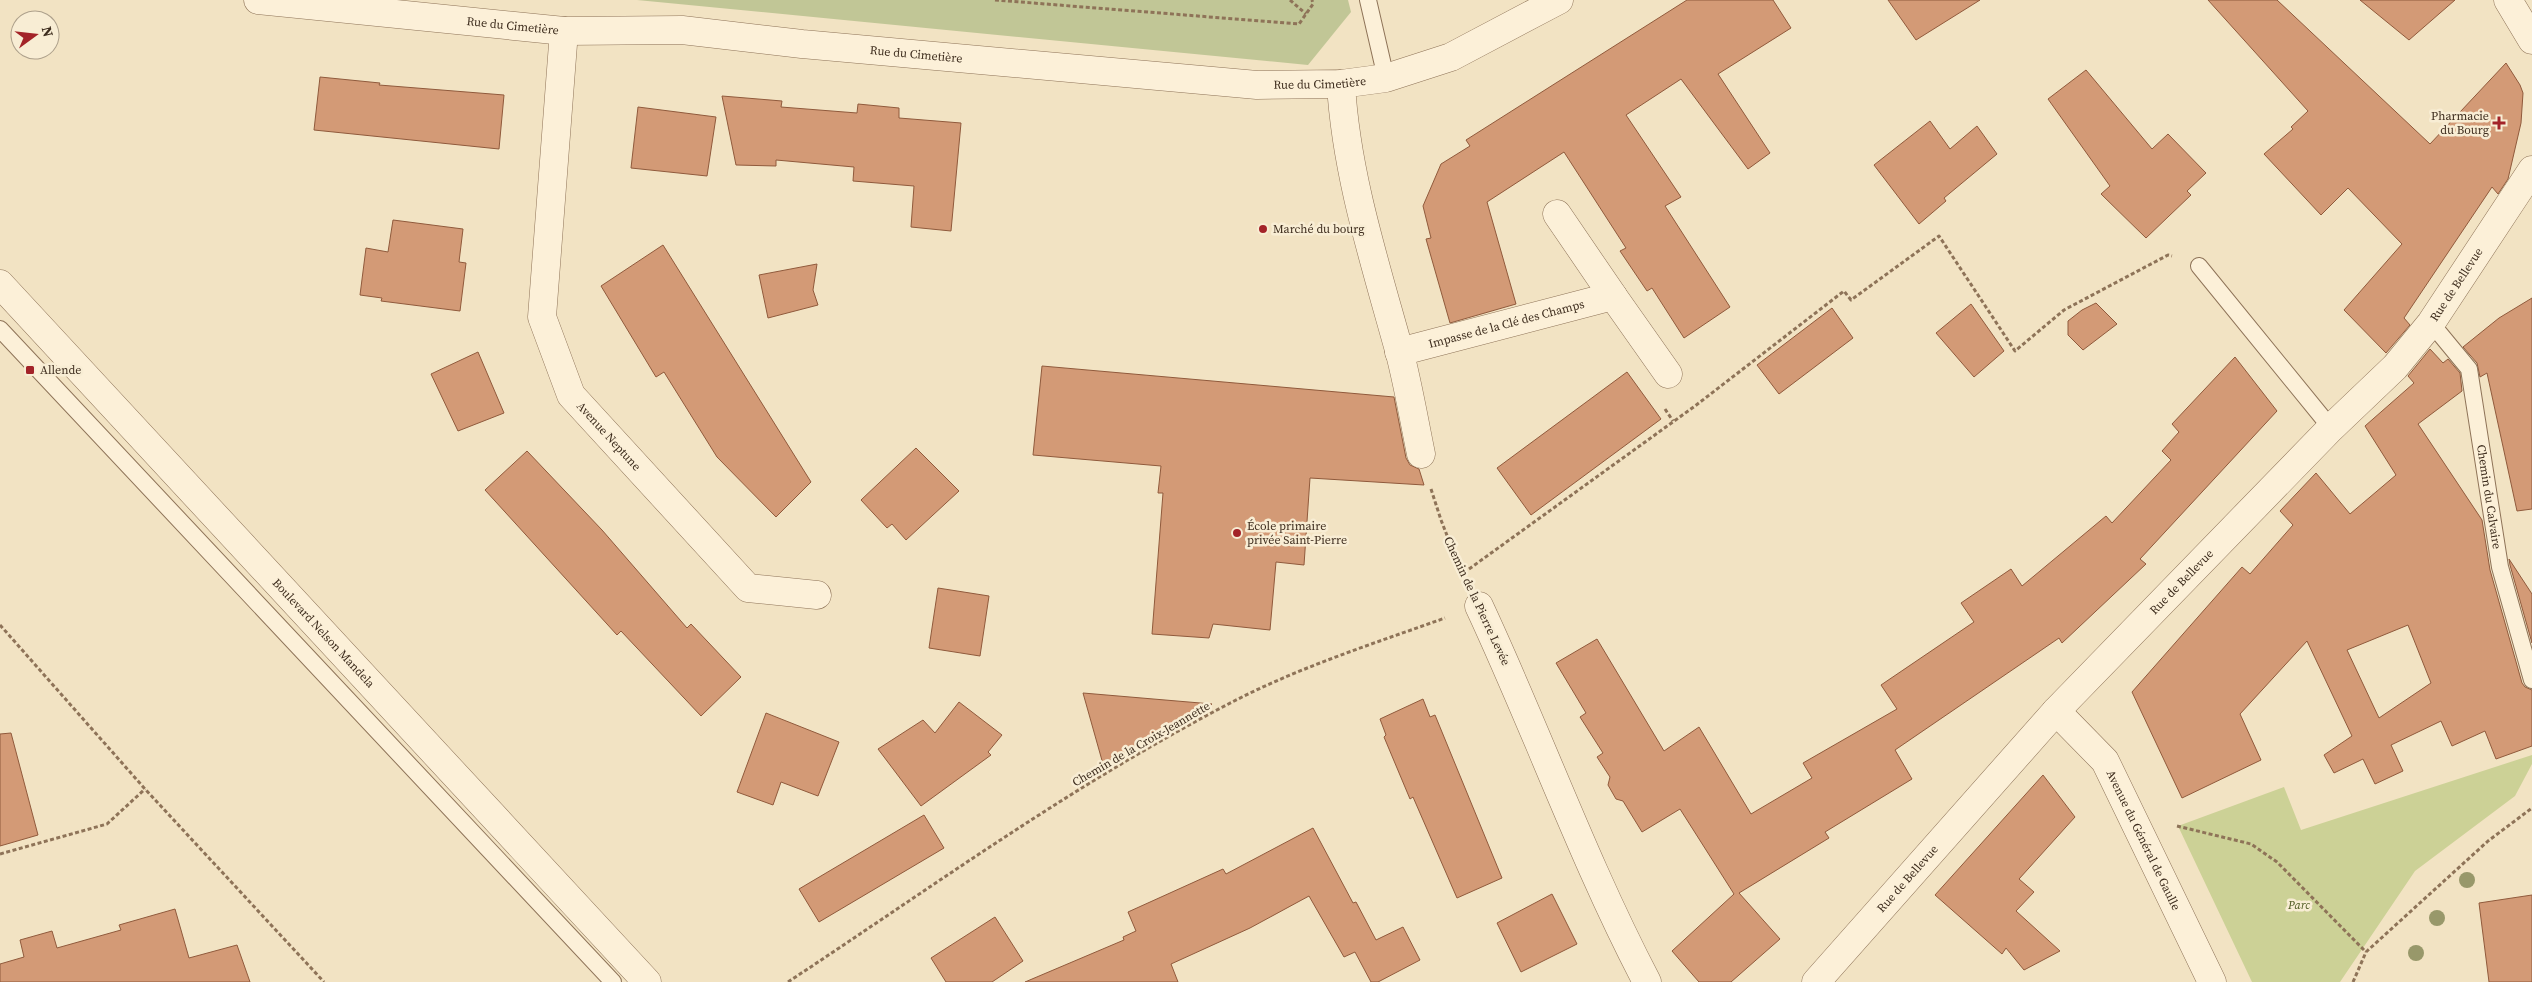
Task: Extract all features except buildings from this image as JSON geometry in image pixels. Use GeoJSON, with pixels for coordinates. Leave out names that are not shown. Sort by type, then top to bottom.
{"type":"FeatureCollection","features":[{"type":"Feature","properties":{"kind":"street","name":"Rue du Cimetière"},"geometry":{"type":"LineString","coordinates":[[258,0],[564,31],[682,30],[802,44],[1258,85],[1341,84],[1386,78],[1451,57],[1559,0]]}},
{"type":"Feature","properties":{"kind":"street"},"geometry":{"type":"LineString","coordinates":[[2508,0],[2532,40]]}},
{"type":"Feature","properties":{"kind":"street","name":"Avenue Neptune"},"geometry":{"type":"LineString","coordinates":[[564,31],[542,317],[571,395],[748,588],[817,595]]}},
{"type":"Feature","properties":{"kind":"street"},"geometry":{"type":"LineString","coordinates":[[1341,84],[1343,118],[1358,197],[1399,352],[1421,454]]}},
{"type":"Feature","properties":{"kind":"street","name":"Rue de Bellevue"},"geometry":{"type":"LineString","coordinates":[[1816,982],[2056,712],[2331,428],[2395,366],[2431,323],[2532,170]]}},
{"type":"Feature","properties":{"kind":"street"},"geometry":{"type":"LineString","coordinates":[[1556,214],[1668,374]]}},
{"type":"Feature","properties":{"kind":"street","name":"Boulevard Nelson Mandela"},"geometry":{"type":"LineString","coordinates":[[0,284],[647,982]]}},
{"type":"Feature","properties":{"kind":"street","name":"Impasse de la Clé des Champs"},"geometry":{"type":"LineString","coordinates":[[1399,352],[1613,296]]}},
{"type":"Feature","properties":{"kind":"street","name":"Chemin de la Pierre Levée"},"geometry":{"type":"LineString","coordinates":[[1479,606],[1520,694],[1598,883],[1647,982]]}},
{"type":"Feature","properties":{"kind":"street","name":"Avenue du Général de Gaulle"},"geometry":{"type":"LineString","coordinates":[[2056,712],[2105,761],[2212,982]]}},
{"type":"Feature","properties":{"kind":"lane"},"geometry":{"type":"LineString","coordinates":[[1368,0],[1386,78]]}},
{"type":"Feature","properties":{"kind":"lane"},"geometry":{"type":"LineString","coordinates":[[2199,266],[2331,428]]}},
{"type":"Feature","properties":{"kind":"lane","name":"Chemin du Calvaire"},"geometry":{"type":"LineString","coordinates":[[2431,323],[2469,369],[2500,567],[2532,680]]}},
{"type":"Feature","properties":{"kind":"lane"},"geometry":{"type":"LineString","coordinates":[[0,329],[613,982]]}},
{"type":"Feature","properties":{"kind":"path"},"geometry":{"type":"LineString","coordinates":[[995,0],[1299,24],[1313,4],[1312,0]]}},
{"type":"Feature","properties":{"kind":"path"},"geometry":{"type":"LineString","coordinates":[[1290,0],[1306,14]]}},
{"type":"Feature","properties":{"kind":"path"},"geometry":{"type":"LineString","coordinates":[[1462,574],[1696,406],[1844,291],[1851,300],[1939,236],[2015,351],[2064,310],[2168,255],[2199,266]]}},
{"type":"Feature","properties":{"kind":"path","name":"Chemin de la Pierre Levée"},"geometry":{"type":"LineString","coordinates":[[1421,454],[1440,520],[1462,574],[1479,606]]}},
{"type":"Feature","properties":{"kind":"path","name":"Chemin de la Croix-Jeannette"},"geometry":{"type":"LineString","coordinates":[[788,982],[1097,777],[1236,701],[1317,664],[1479,606]]}},
{"type":"Feature","properties":{"kind":"path"},"geometry":{"type":"LineString","coordinates":[[0,625],[145,789],[324,982]]}},
{"type":"Feature","properties":{"kind":"path"},"geometry":{"type":"LineString","coordinates":[[0,854],[107,824],[145,789]]}},
{"type":"Feature","properties":{"kind":"path"},"geometry":{"type":"LineString","coordinates":[[2353,982],[2366,952],[2488,841],[2532,808]]}},
{"type":"Feature","properties":{"kind":"path"},"geometry":{"type":"LineString","coordinates":[[2131,815],[2250,844],[2277,862],[2366,952]]}},
{"type":"Feature","properties":{"kind":"green space"},"geometry":{"type":"Polygon","coordinates":[[[637,0],[1348,0],[1351,12],[1308,65],[637,0]]]}},
{"type":"Feature","properties":{"kind":"green space","name":"Parc"},"geometry":{"type":"Polygon","coordinates":[[[2532,755],[2532,764],[2515,796],[2415,871],[2340,982],[2252,982],[2178,826],[2284,787],[2301,830],[2532,755]]]}},
{"type":"Feature","properties":{"kind":"place","name":"Pharmacie du Bourg"},"geometry":{"type":"Point","coordinates":[2499,123]}},
{"type":"Feature","properties":{"kind":"place","name":"Marché du bourg"},"geometry":{"type":"Point","coordinates":[1263,229]}},
{"type":"Feature","properties":{"kind":"place","name":"Allende"},"geometry":{"type":"Point","coordinates":[30,370]}},
{"type":"Feature","properties":{"kind":"place","name":"École primaire privée Saint-Pierre"},"geometry":{"type":"Point","coordinates":[1237,533]}}]}
